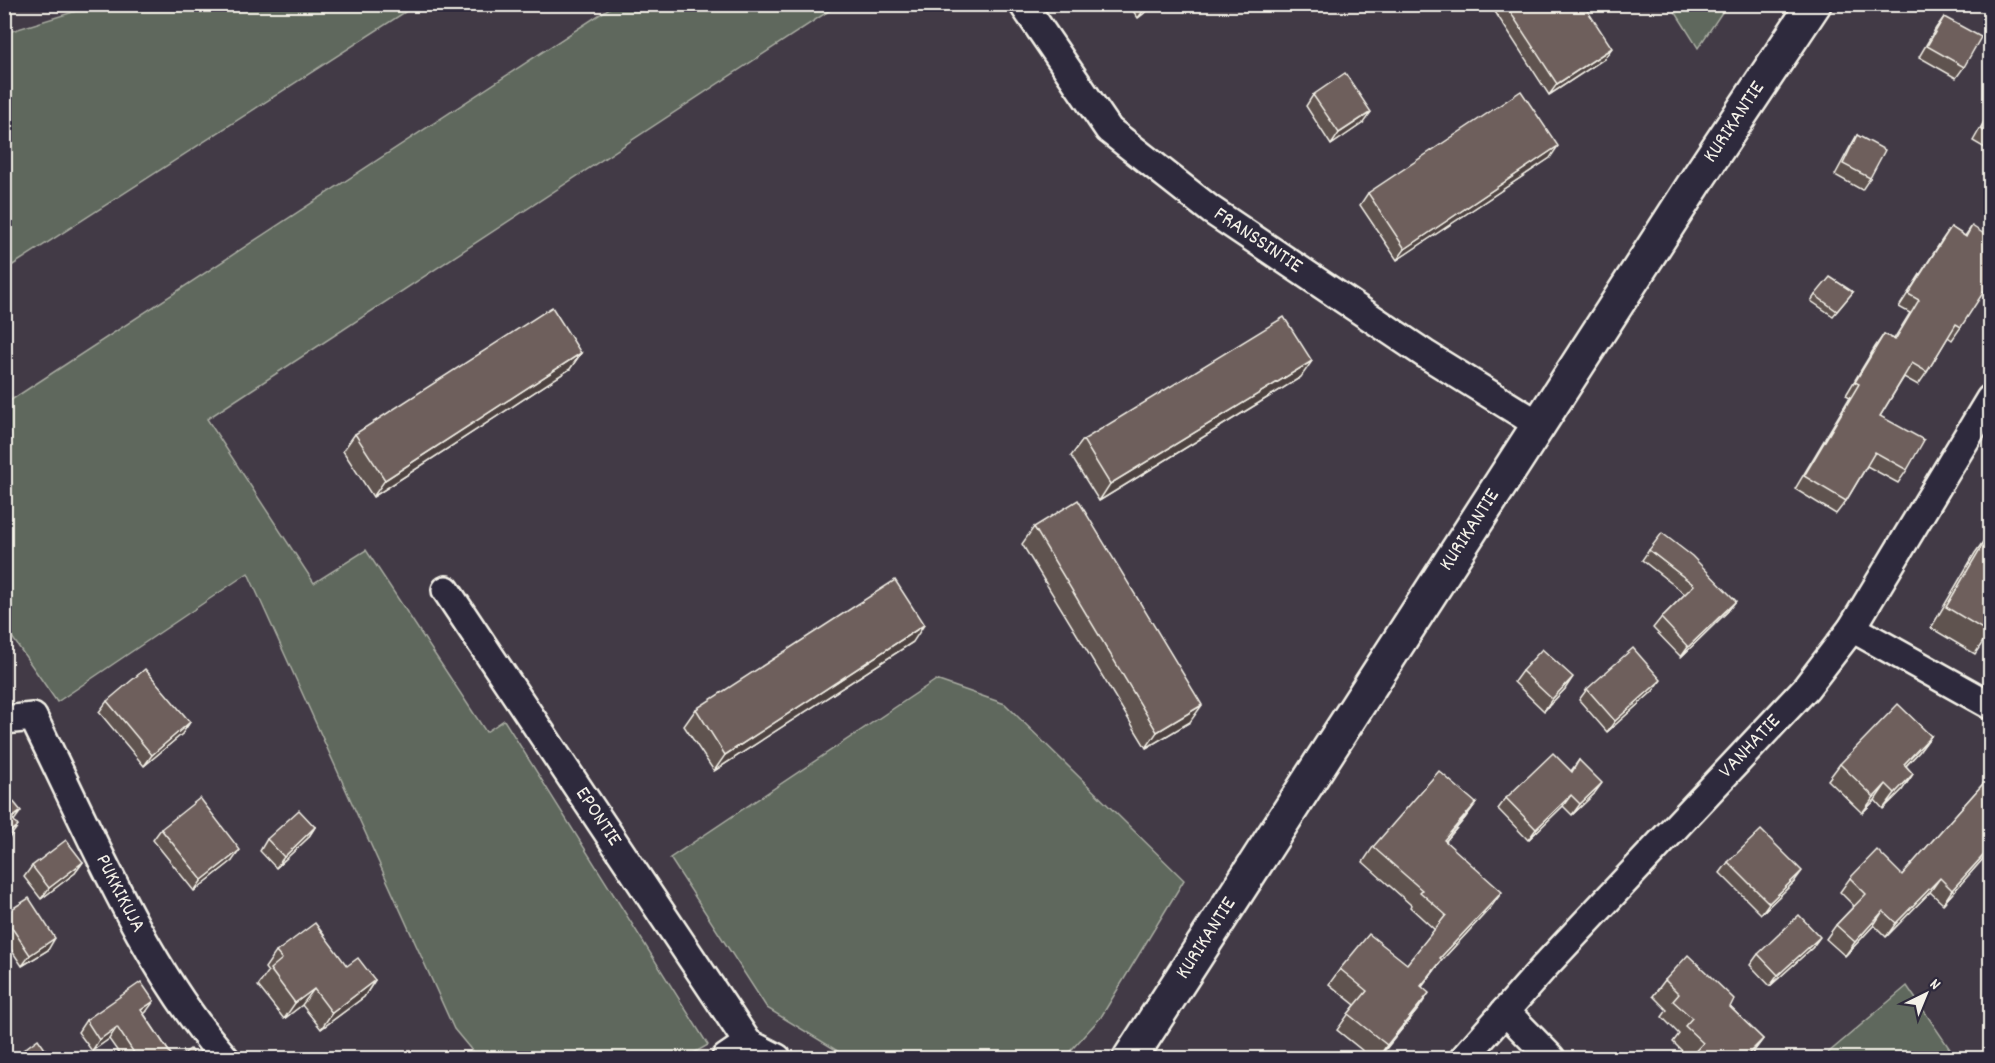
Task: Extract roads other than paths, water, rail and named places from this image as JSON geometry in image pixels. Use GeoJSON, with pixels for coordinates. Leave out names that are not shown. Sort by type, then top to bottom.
{"type":"FeatureCollection","features":[{"type":"Feature","properties":{"kind":"street","name":"FRANSSINTIE"},"geometry":{"type":"LineString","coordinates":[[1023,4],[1109,130],[1211,210],[1425,354],[1541,426]]}},
{"type":"Feature","properties":{"kind":"street","name":"KURIKANTIE"},"geometry":{"type":"LineString","coordinates":[[1130,1059],[1541,426],[1700,175],[1814,4]]}},
{"type":"Feature","properties":{"kind":"street","name":"VANHATIE"},"geometry":{"type":"LineString","coordinates":[[1464,1059],[1505,1011],[1806,688],[1852,628],[1990,399]]}},
{"type":"Feature","properties":{"kind":"street","name":"EPONTIE"},"geometry":{"type":"LineString","coordinates":[[446,590],[748,1043]]}},
{"type":"Feature","properties":{"kind":"street"},"geometry":{"type":"LineString","coordinates":[[1852,628],[1990,705]]}},
{"type":"Feature","properties":{"kind":"street","name":"PUKKIKUJA"},"geometry":{"type":"LineString","coordinates":[[4,720],[33,717],[148,948],[204,1034],[225,1059]]}},
{"type":"Feature","properties":{"kind":"street"},"geometry":{"type":"LineString","coordinates":[[1505,1011],[1551,1059]]}},
{"type":"Feature","properties":{"kind":"street"},"geometry":{"type":"LineString","coordinates":[[726,1059],[748,1043],[777,1059]]}}]}
